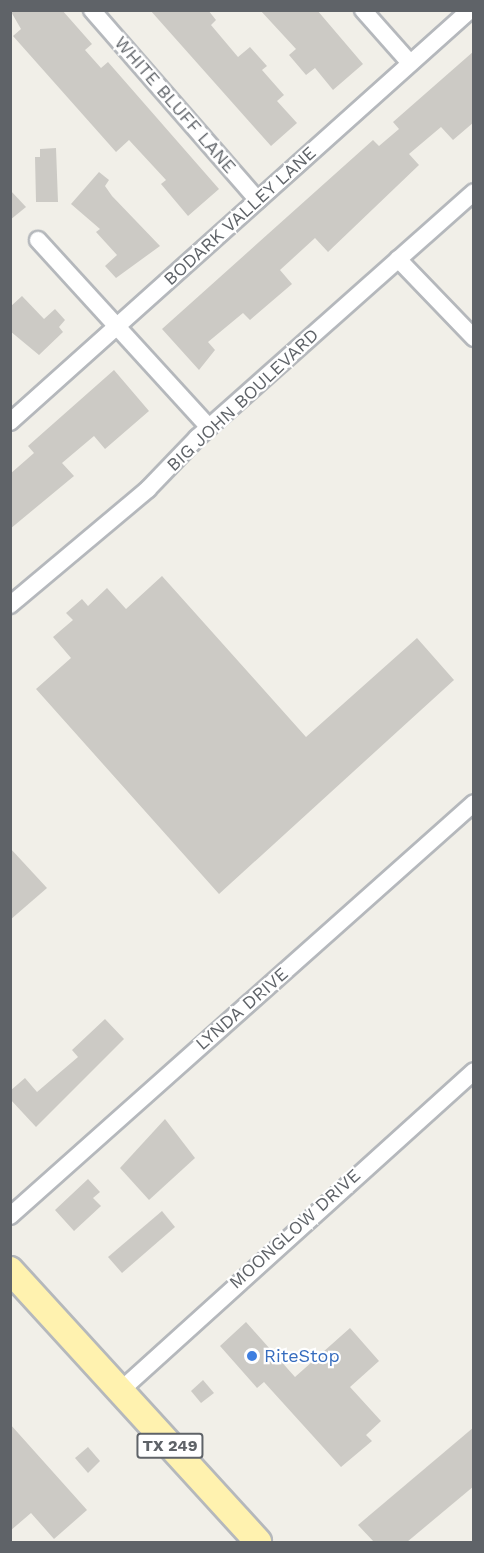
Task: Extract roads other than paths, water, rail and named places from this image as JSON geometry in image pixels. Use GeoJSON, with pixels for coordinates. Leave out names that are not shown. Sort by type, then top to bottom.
{"type":"FeatureCollection","features":[{"type":"Feature","properties":{"kind":"main road","name":"TX 249"},"geometry":{"type":"LineString","coordinates":[[10,1270],[258,1542]]}},
{"type":"Feature","properties":{"kind":"street","name":"WHITE BLUFF LANE"},"geometry":{"type":"LineString","coordinates":[[92,10],[258,200]]}},
{"type":"Feature","properties":{"kind":"street"},"geometry":{"type":"LineString","coordinates":[[363,10],[410,63]]}},
{"type":"Feature","properties":{"kind":"street","name":"BODARK VALLEY LANE"},"geometry":{"type":"LineString","coordinates":[[10,422],[470,10]]}},
{"type":"Feature","properties":{"kind":"street","name":"BIG JOHN BOULEVARD"},"geometry":{"type":"LineString","coordinates":[[10,605],[148,489],[209,427],[474,192]]}},
{"type":"Feature","properties":{"kind":"street"},"geometry":{"type":"LineString","coordinates":[[38,240],[119,325],[209,427]]}},
{"type":"Feature","properties":{"kind":"street"},"geometry":{"type":"LineString","coordinates":[[398,259],[474,338]]}},
{"type":"Feature","properties":{"kind":"street","name":"LYNDA DRIVE"},"geometry":{"type":"LineString","coordinates":[[10,1216],[474,802]]}},
{"type":"Feature","properties":{"kind":"street","name":"MOONGLOW DRIVE"},"geometry":{"type":"LineString","coordinates":[[120,1390],[474,1071]]}},
{"type":"Feature","properties":{"kind":"place","name":"RiteStop"},"geometry":{"type":"Point","coordinates":[252,1356]}}]}
